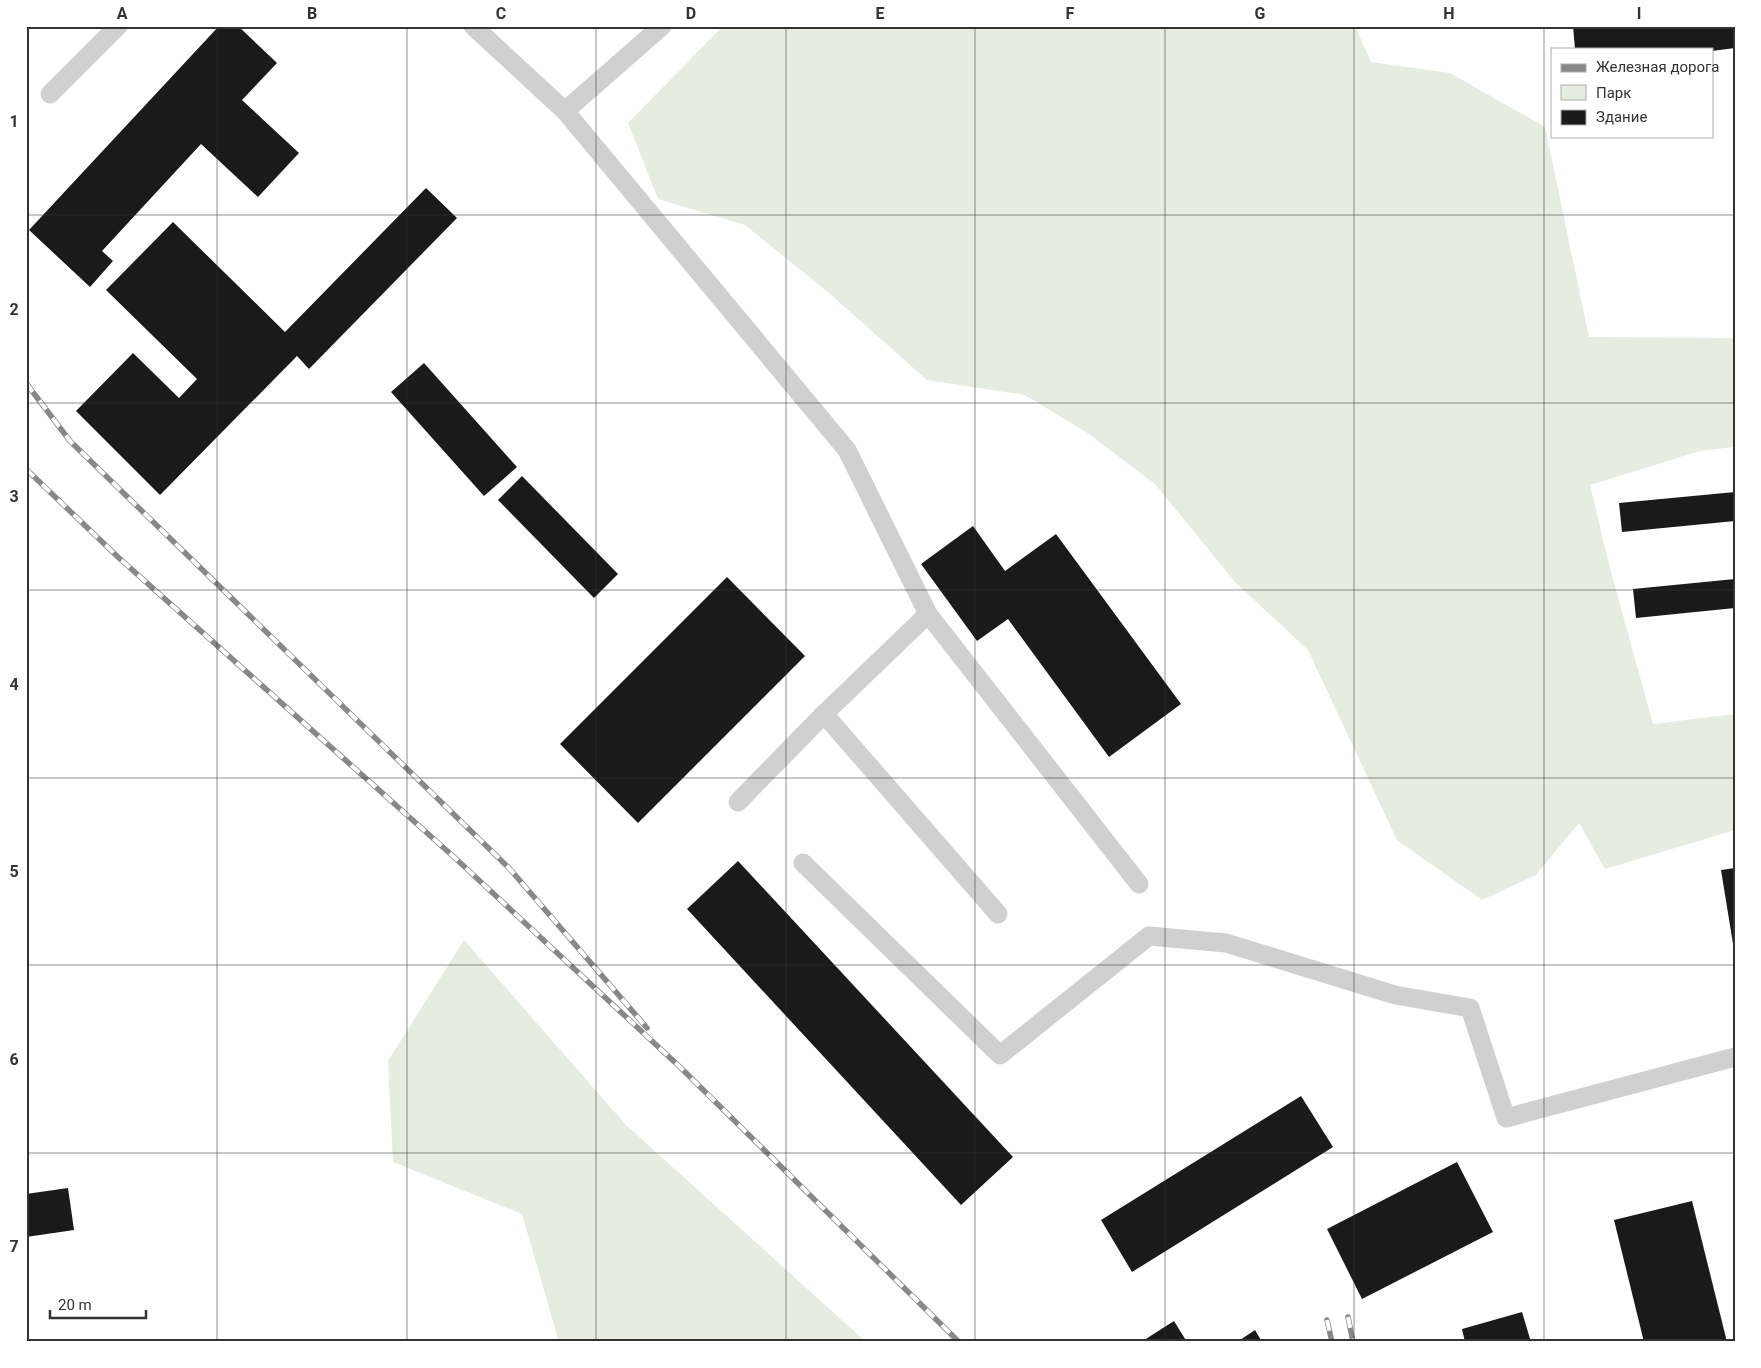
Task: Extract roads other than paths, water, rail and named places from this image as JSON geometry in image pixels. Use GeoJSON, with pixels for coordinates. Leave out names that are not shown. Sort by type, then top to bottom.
{"type":"FeatureCollection","features":[{"type":"Feature","properties":{"kind":"lane"},"geometry":{"type":"LineString","coordinates":[[50,94],[118,26]]}},
{"type":"Feature","properties":{"kind":"lane"},"geometry":{"type":"LineString","coordinates":[[474,26],[565,111],[847,450],[928,614],[1140,884]]}},
{"type":"Feature","properties":{"kind":"lane"},"geometry":{"type":"LineString","coordinates":[[565,111],[662,26]]}},
{"type":"Feature","properties":{"kind":"lane"},"geometry":{"type":"LineString","coordinates":[[738,802],[824,714],[928,614]]}},
{"type":"Feature","properties":{"kind":"lane"},"geometry":{"type":"LineString","coordinates":[[824,714],[998,914]]}},
{"type":"Feature","properties":{"kind":"lane"},"geometry":{"type":"LineString","coordinates":[[802,863],[1000,1055],[1149,936],[1226,943],[1395,994],[1470,1008],[1506,1118],[1735,1057]]}},
{"type":"Feature","properties":{"kind":"railway"},"geometry":{"type":"LineString","coordinates":[[26,383],[70,441],[509,868],[647,1028]]}},
{"type":"Feature","properties":{"kind":"railway"},"geometry":{"type":"LineString","coordinates":[[26,469],[119,558],[454,857],[681,1068],[959,1342]]}},
{"type":"Feature","properties":{"kind":"railway"},"geometry":{"type":"LineString","coordinates":[[1348,1317],[1353,1342]]}},
{"type":"Feature","properties":{"kind":"railway"},"geometry":{"type":"LineString","coordinates":[[1327,1320],[1332,1342]]}}]}
